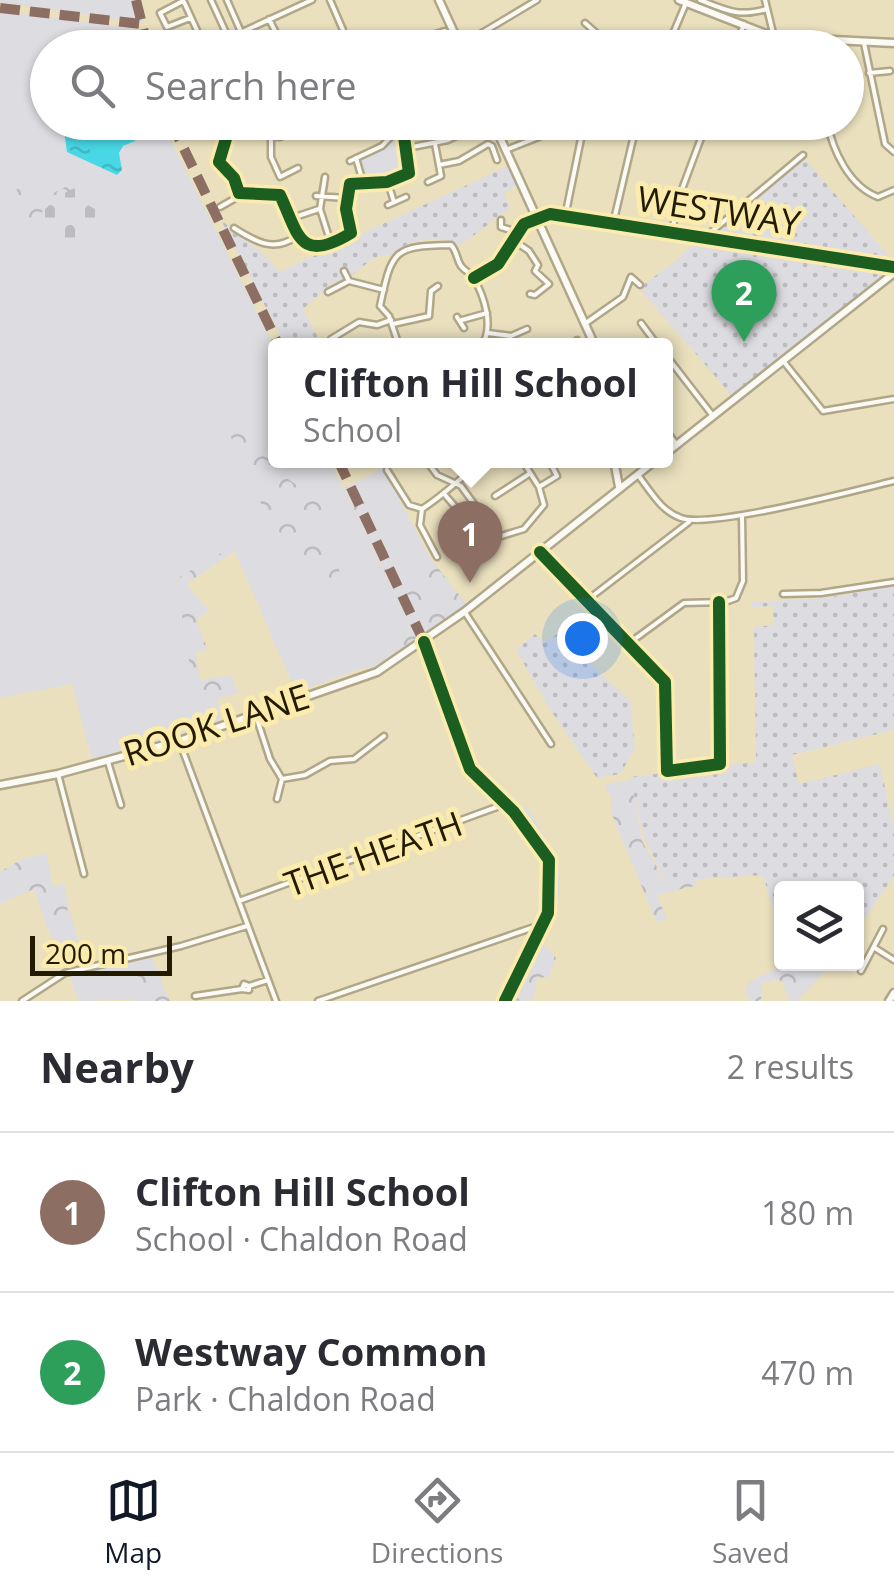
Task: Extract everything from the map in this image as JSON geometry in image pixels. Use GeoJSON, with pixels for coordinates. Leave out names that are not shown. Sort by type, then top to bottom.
{"type":"FeatureCollection","features":[{"type":"Feature","properties":{"kind":"main road"},"geometry":{"type":"LineString","coordinates":[[443,1],[454,30]]}},
{"type":"Feature","properties":{"kind":"main road"},"geometry":{"type":"LineString","coordinates":[[683,1],[758,30]]}},
{"type":"Feature","properties":{"kind":"main road"},"geometry":{"type":"LineString","coordinates":[[864,41],[894,43]]}},
{"type":"Feature","properties":{"kind":"main road"},"geometry":{"type":"LineString","coordinates":[[500,140],[592,338]]}},
{"type":"Feature","properties":{"kind":"main road"},"geometry":{"type":"LineString","coordinates":[[673,447],[784,362],[894,270]]}},
{"type":"Feature","properties":{"kind":"main road"},"geometry":{"type":"LineString","coordinates":[[615,468],[619,487]]}},
{"type":"Feature","properties":{"kind":"main road","name":"ROOK LANE"},"geometry":{"type":"LineString","coordinates":[[0,785],[58,774],[180,740],[377,672],[464,612],[646,468]]}},
{"type":"Feature","properties":{"kind":"main road"},"geometry":{"type":"LineString","coordinates":[[890,1001],[894,993]]}},
{"type":"Feature","properties":{"kind":"street"},"geometry":{"type":"LineString","coordinates":[[212,0],[225,30]]}},
{"type":"Feature","properties":{"kind":"street"},"geometry":{"type":"LineString","coordinates":[[227,0],[240,30]]}},
{"type":"Feature","properties":{"kind":"street"},"geometry":{"type":"LineString","coordinates":[[245,30],[312,0]]}},
{"type":"Feature","properties":{"kind":"street"},"geometry":{"type":"LineString","coordinates":[[330,0],[343,30]]}},
{"type":"Feature","properties":{"kind":"street"},"geometry":{"type":"LineString","coordinates":[[487,30],[536,0]]}},
{"type":"Feature","properties":{"kind":"street"},"geometry":{"type":"LineString","coordinates":[[700,0],[735,14],[767,9]]}},
{"type":"Feature","properties":{"kind":"street"},"geometry":{"type":"LineString","coordinates":[[765,0],[772,30]]}},
{"type":"Feature","properties":{"kind":"street"},"geometry":{"type":"LineString","coordinates":[[190,18],[167,27],[160,13],[183,1],[196,30]]}},
{"type":"Feature","properties":{"kind":"street"},"geometry":{"type":"LineString","coordinates":[[673,30],[683,1]]}},
{"type":"Feature","properties":{"kind":"street"},"geometry":{"type":"LineString","coordinates":[[269,19],[274,30]]}},
{"type":"Feature","properties":{"kind":"street"},"geometry":{"type":"LineString","coordinates":[[585,23],[594,30]]}},
{"type":"Feature","properties":{"kind":"street"},"geometry":{"type":"LineString","coordinates":[[742,30],[744,24]]}},
{"type":"Feature","properties":{"kind":"street"},"geometry":{"type":"LineString","coordinates":[[864,41],[885,144],[894,152]]}},
{"type":"Feature","properties":{"kind":"street"},"geometry":{"type":"LineString","coordinates":[[869,72],[890,70]]}},
{"type":"Feature","properties":{"kind":"street"},"geometry":{"type":"LineString","coordinates":[[220,208],[234,200],[236,191],[234,178],[215,165],[225,140]]}},
{"type":"Feature","properties":{"kind":"street"},"geometry":{"type":"LineString","coordinates":[[270,140],[271,157],[283,184]]}},
{"type":"Feature","properties":{"kind":"street"},"geometry":{"type":"LineString","coordinates":[[363,182],[353,160],[388,140]]}},
{"type":"Feature","properties":{"kind":"street"},"geometry":{"type":"LineString","coordinates":[[236,191],[280,195],[296,237],[308,246],[317,246],[348,236],[350,184],[387,182],[409,172],[405,140]]}},
{"type":"Feature","properties":{"kind":"street"},"geometry":{"type":"LineString","coordinates":[[407,148],[445,140]]}},
{"type":"Feature","properties":{"kind":"street"},"geometry":{"type":"LineString","coordinates":[[506,150],[530,140]]}},
{"type":"Feature","properties":{"kind":"street"},"geometry":{"type":"LineString","coordinates":[[565,216],[581,140]]}},
{"type":"Feature","properties":{"kind":"street"},"geometry":{"type":"LineString","coordinates":[[613,224],[633,140]]}},
{"type":"Feature","properties":{"kind":"street"},"geometry":{"type":"LineString","coordinates":[[671,233],[678,200],[701,140]]}},
{"type":"Feature","properties":{"kind":"street"},"geometry":{"type":"LineString","coordinates":[[831,140],[834,154],[872,196],[894,190]]}},
{"type":"Feature","properties":{"kind":"street"},"geometry":{"type":"LineString","coordinates":[[428,182],[441,176],[434,144]]}},
{"type":"Feature","properties":{"kind":"street"},"geometry":{"type":"LineString","coordinates":[[439,164],[459,161],[488,144],[497,160]]}},
{"type":"Feature","properties":{"kind":"street"},"geometry":{"type":"LineString","coordinates":[[704,238],[802,155]]}},
{"type":"Feature","properties":{"kind":"street"},"geometry":{"type":"LineString","coordinates":[[280,177],[298,168]]}},
{"type":"Feature","properties":{"kind":"street"},"geometry":{"type":"LineString","coordinates":[[325,177],[319,195],[328,234]]}},
{"type":"Feature","properties":{"kind":"street"},"geometry":{"type":"LineString","coordinates":[[387,182],[394,202]]}},
{"type":"Feature","properties":{"kind":"street"},"geometry":{"type":"LineString","coordinates":[[319,195],[347,198]]}},
{"type":"Feature","properties":{"kind":"street"},"geometry":{"type":"LineString","coordinates":[[388,205],[406,197]]}},
{"type":"Feature","properties":{"kind":"street"},"geometry":{"type":"LineString","coordinates":[[295,217],[320,209]]}},
{"type":"Feature","properties":{"kind":"street","name":"WESTWAY"},"geometry":{"type":"LineString","coordinates":[[536,218],[544,214],[565,216],[894,270]]}},
{"type":"Feature","properties":{"kind":"street"},"geometry":{"type":"LineString","coordinates":[[474,278],[494,268],[517,232],[536,218]]}},
{"type":"Feature","properties":{"kind":"street"},"geometry":{"type":"LineString","coordinates":[[502,220],[502,228],[517,232]]}},
{"type":"Feature","properties":{"kind":"street"},"geometry":{"type":"LineString","coordinates":[[234,228],[264,244],[286,244],[296,237]]}},
{"type":"Feature","properties":{"kind":"street"},"geometry":{"type":"LineString","coordinates":[[513,240],[528,251],[538,265],[535,271],[550,284],[535,295],[530,294]]}},
{"type":"Feature","properties":{"kind":"street"},"geometry":{"type":"LineString","coordinates":[[397,338],[392,322],[380,308],[394,258],[412,246],[454,246],[460,265],[474,278],[487,312],[486,338]]}},
{"type":"Feature","properties":{"kind":"street"},"geometry":{"type":"LineString","coordinates":[[344,271],[349,281]]}},
{"type":"Feature","properties":{"kind":"street"},"geometry":{"type":"LineString","coordinates":[[586,323],[624,297],[630,275],[640,285]]}},
{"type":"Feature","properties":{"kind":"street"},"geometry":{"type":"LineString","coordinates":[[328,292],[349,281],[384,290]]}},
{"type":"Feature","properties":{"kind":"street"},"geometry":{"type":"LineString","coordinates":[[333,338],[358,319],[378,325],[429,316],[431,290],[438,286]]}},
{"type":"Feature","properties":{"kind":"street"},"geometry":{"type":"LineString","coordinates":[[464,328],[460,319],[487,312]]}},
{"type":"Feature","properties":{"kind":"street"},"geometry":{"type":"LineString","coordinates":[[640,322],[652,338]]}},
{"type":"Feature","properties":{"kind":"street"},"geometry":{"type":"LineString","coordinates":[[488,333],[521,335],[528,330]]}},
{"type":"Feature","properties":{"kind":"street"},"geometry":{"type":"LineString","coordinates":[[784,362],[822,411],[894,399]]}},
{"type":"Feature","properties":{"kind":"street"},"geometry":{"type":"LineString","coordinates":[[674,366],[713,416]]}},
{"type":"Feature","properties":{"kind":"street"},"geometry":{"type":"LineString","coordinates":[[673,440],[676,444]]}},
{"type":"Feature","properties":{"kind":"street"},"geometry":{"type":"LineString","coordinates":[[432,468],[456,484],[498,538],[524,528],[544,504],[526,468]]}},
{"type":"Feature","properties":{"kind":"street"},"geometry":{"type":"LineString","coordinates":[[387,470],[410,506],[422,509],[473,468]]}},
{"type":"Feature","properties":{"kind":"street"},"geometry":{"type":"LineString","coordinates":[[539,488],[557,476],[554,468]]}},
{"type":"Feature","properties":{"kind":"street"},"geometry":{"type":"LineString","coordinates":[[495,496],[529,474]]}},
{"type":"Feature","properties":{"kind":"street"},"geometry":{"type":"LineString","coordinates":[[638,475],[663,508],[690,521]]}},
{"type":"Feature","properties":{"kind":"street"},"geometry":{"type":"LineString","coordinates":[[586,601],[690,521],[742,515],[894,481]]}},
{"type":"Feature","properties":{"kind":"street"},"geometry":{"type":"LineString","coordinates":[[445,494],[465,518]]}},
{"type":"Feature","properties":{"kind":"street"},"geometry":{"type":"LineString","coordinates":[[422,509],[420,525],[437,557]]}},
{"type":"Feature","properties":{"kind":"street"},"geometry":{"type":"LineString","coordinates":[[471,536],[464,525],[465,518],[477,509]]}},
{"type":"Feature","properties":{"kind":"street"},"geometry":{"type":"LineString","coordinates":[[628,644],[684,603],[736,598],[744,582],[742,515]]}},
{"type":"Feature","properties":{"kind":"street"},"geometry":{"type":"LineString","coordinates":[[540,552],[666,682],[667,770],[720,764],[719,602]]}},
{"type":"Feature","properties":{"kind":"street"},"geometry":{"type":"LineString","coordinates":[[782,594],[821,593],[894,582]]}},
{"type":"Feature","properties":{"kind":"street"},"geometry":{"type":"LineString","coordinates":[[464,612],[550,744]]}},
{"type":"Feature","properties":{"kind":"street"},"geometry":{"type":"LineString","coordinates":[[424,642],[470,769],[533,834],[549,860],[548,913],[505,1001]]}},
{"type":"Feature","properties":{"kind":"street"},"geometry":{"type":"LineString","coordinates":[[256,716],[270,759],[282,779],[278,798]]}},
{"type":"Feature","properties":{"kind":"street"},"geometry":{"type":"LineString","coordinates":[[282,779],[301,777],[330,761],[354,759],[384,736]]}},
{"type":"Feature","properties":{"kind":"street"},"geometry":{"type":"LineString","coordinates":[[180,740],[276,1001]]}},
{"type":"Feature","properties":{"kind":"street"},"geometry":{"type":"LineString","coordinates":[[107,760],[121,806]]}},
{"type":"Feature","properties":{"kind":"street"},"geometry":{"type":"LineString","coordinates":[[58,774],[84,874]]}},
{"type":"Feature","properties":{"kind":"street","name":"THE HEATH"},"geometry":{"type":"LineString","coordinates":[[239,901],[506,804]]}},
{"type":"Feature","properties":{"kind":"street"},"geometry":{"type":"LineString","coordinates":[[318,1001],[543,924]]}},
{"type":"Feature","properties":{"kind":"street"},"geometry":{"type":"LineString","coordinates":[[22,1001],[65,973],[248,926]]}},
{"type":"Feature","properties":{"kind":"street"},"geometry":{"type":"LineString","coordinates":[[864,965],[882,929]]}},
{"type":"Feature","properties":{"kind":"street"},"geometry":{"type":"LineString","coordinates":[[875,948],[894,960]]}},
{"type":"Feature","properties":{"kind":"street"},"geometry":{"type":"LineString","coordinates":[[196,996],[203,998],[268,980]]}},
{"type":"Feature","properties":{"kind":"green space"},"geometry":{"type":"Polygon","coordinates":[[[138,0],[144,23],[0,2],[138,0]]]}},
{"type":"Feature","properties":{"kind":"green space"},"geometry":{"type":"Polygon","coordinates":[[[0,11],[139,30],[30,30],[30,140],[171,140],[270,338],[268,468],[333,468],[413,631],[365,667],[296,692],[233,547],[176,580],[189,661],[212,725],[92,759],[72,684],[0,698],[0,11]]]}},
{"type":"Feature","properties":{"kind":"green space"},"geometry":{"type":"Polygon","coordinates":[[[395,140],[402,140],[406,171],[385,179],[366,179],[361,159],[395,140]]]}},
{"type":"Feature","properties":{"kind":"green space"},"geometry":{"type":"Polygon","coordinates":[[[805,159],[894,262],[894,270],[733,397],[639,288],[697,240],[705,241],[707,234],[805,159]]]}},
{"type":"Feature","properties":{"kind":"green space"},"geometry":{"type":"Polygon","coordinates":[[[508,166],[518,185],[504,193],[510,208],[458,245],[442,240],[415,242],[392,255],[374,259],[350,276],[347,270],[343,272],[346,279],[331,284],[303,309],[318,338],[281,338],[221,220],[269,259],[279,272],[508,166]]]}},
{"type":"Feature","properties":{"kind":"green space"},"geometry":{"type":"Polygon","coordinates":[[[31,181],[47,196],[76,182],[104,214],[60,195],[37,217],[63,253],[76,243],[83,249],[69,273],[56,278],[58,272],[19,214],[16,190],[31,181]]]}},
{"type":"Feature","properties":{"kind":"green space"},"geometry":{"type":"Polygon","coordinates":[[[75,188],[84,203],[104,214],[62,253],[37,217],[60,195],[75,188]]]}},
{"type":"Feature","properties":{"kind":"green space"},"geometry":{"type":"Polygon","coordinates":[[[227,424],[268,440],[268,468],[319,500],[343,583],[318,593],[243,475],[227,424]]]}},
{"type":"Feature","properties":{"kind":"green space"},"geometry":{"type":"Polygon","coordinates":[[[383,468],[430,558],[400,575],[354,483],[383,468]]]}},
{"type":"Feature","properties":{"kind":"green space"},"geometry":{"type":"Polygon","coordinates":[[[354,483],[400,575],[430,558],[467,605],[370,669],[365,667],[413,631],[344,488],[354,483]]]}},
{"type":"Feature","properties":{"kind":"green space"},"geometry":{"type":"Polygon","coordinates":[[[234,546],[233,552],[187,584],[209,611],[196,620],[207,648],[196,654],[200,680],[231,675],[238,693],[218,698],[220,724],[212,725],[189,661],[176,579],[234,546]]]}},
{"type":"Feature","properties":{"kind":"green space"},"geometry":{"type":"Polygon","coordinates":[[[894,586],[894,730],[792,755],[799,784],[880,764],[894,829],[894,876],[864,920],[864,881],[774,881],[774,912],[763,875],[666,881],[644,838],[630,777],[756,762],[754,627],[774,625],[773,606],[751,607],[751,602],[825,598],[894,586]]]}},
{"type":"Feature","properties":{"kind":"green space"},"geometry":{"type":"Polygon","coordinates":[[[558,633],[630,701],[635,749],[620,774],[597,778],[516,650],[535,634],[545,643],[558,633]]]}},
{"type":"Feature","properties":{"kind":"green space"},"geometry":{"type":"Polygon","coordinates":[[[631,780],[642,841],[665,881],[694,879],[698,885],[657,895],[667,920],[656,921],[611,812],[605,784],[631,780]]]}},
{"type":"Feature","properties":{"kind":"green space"},"geometry":{"type":"Polygon","coordinates":[[[527,807],[559,872],[558,902],[541,941],[556,958],[549,977],[537,978],[533,1000],[509,1001],[543,930],[553,891],[548,853],[538,835],[515,810],[527,807]]]}},
{"type":"Feature","properties":{"kind":"green space"},"geometry":{"type":"Polygon","coordinates":[[[46,853],[53,886],[64,884],[68,904],[66,921],[49,932],[34,889],[0,904],[0,872],[24,858],[46,853]]]}},
{"type":"Feature","properties":{"kind":"green space"},"geometry":{"type":"Polygon","coordinates":[[[68,904],[83,960],[67,966],[49,932],[66,921],[68,904]]]}},
{"type":"Feature","properties":{"kind":"green space"},"geometry":{"type":"Polygon","coordinates":[[[152,957],[170,1001],[133,1001],[142,998],[133,960],[152,957]]]}},
{"type":"Feature","properties":{"kind":"green space"},"geometry":{"type":"Polygon","coordinates":[[[133,960],[143,999],[79,1001],[70,977],[133,960]]]}},
{"type":"Feature","properties":{"kind":"green space"},"geometry":{"type":"Polygon","coordinates":[[[774,969],[824,972],[797,1001],[789,1001],[778,979],[762,983],[761,1001],[750,1001],[745,992],[750,981],[774,969]]]}},
{"type":"Feature","properties":{"kind":"water"},"geometry":{"type":"Polygon","coordinates":[[[65,140],[135,141],[123,146],[119,153],[122,170],[117,175],[67,152],[65,140]]]}},
{"type":"Feature","properties":{"kind":"marked path"},"geometry":{"type":"LineString","coordinates":[[136,0],[144,30]]}},
{"type":"Feature","properties":{"kind":"marked path"},"geometry":{"type":"LineString","coordinates":[[0,8],[141,24]]}},
{"type":"Feature","properties":{"kind":"marked path"},"geometry":{"type":"LineString","coordinates":[[180,140],[275,338]]}},
{"type":"Feature","properties":{"kind":"marked path"},"geometry":{"type":"LineString","coordinates":[[342,468],[424,642]]}},
{"type":"Feature","properties":{"kind":"cycle path"},"geometry":{"type":"LineString","coordinates":[[226,140],[219,162],[234,178],[239,193],[280,195],[303,240],[320,246],[351,233],[346,209],[350,184],[387,182],[409,173],[404,140]]}},
{"type":"Feature","properties":{"kind":"cycle path"},"geometry":{"type":"LineString","coordinates":[[474,278],[498,264],[524,224],[550,214],[894,267]]}},
{"type":"Feature","properties":{"kind":"cycle path"},"geometry":{"type":"LineString","coordinates":[[540,552],[665,682],[667,771],[720,764],[719,602]]}},
{"type":"Feature","properties":{"kind":"cycle path"},"geometry":{"type":"LineString","coordinates":[[424,642],[470,769],[514,812],[549,860],[548,913],[505,1001]]}},
{"type":"Feature","properties":{"kind":"place","name":"Westway Common"},"geometry":{"type":"Point","coordinates":[744,342]}},
{"type":"Feature","properties":{"kind":"place","name":"Clifton Hill School"},"geometry":{"type":"Point","coordinates":[470,583]}}]}
